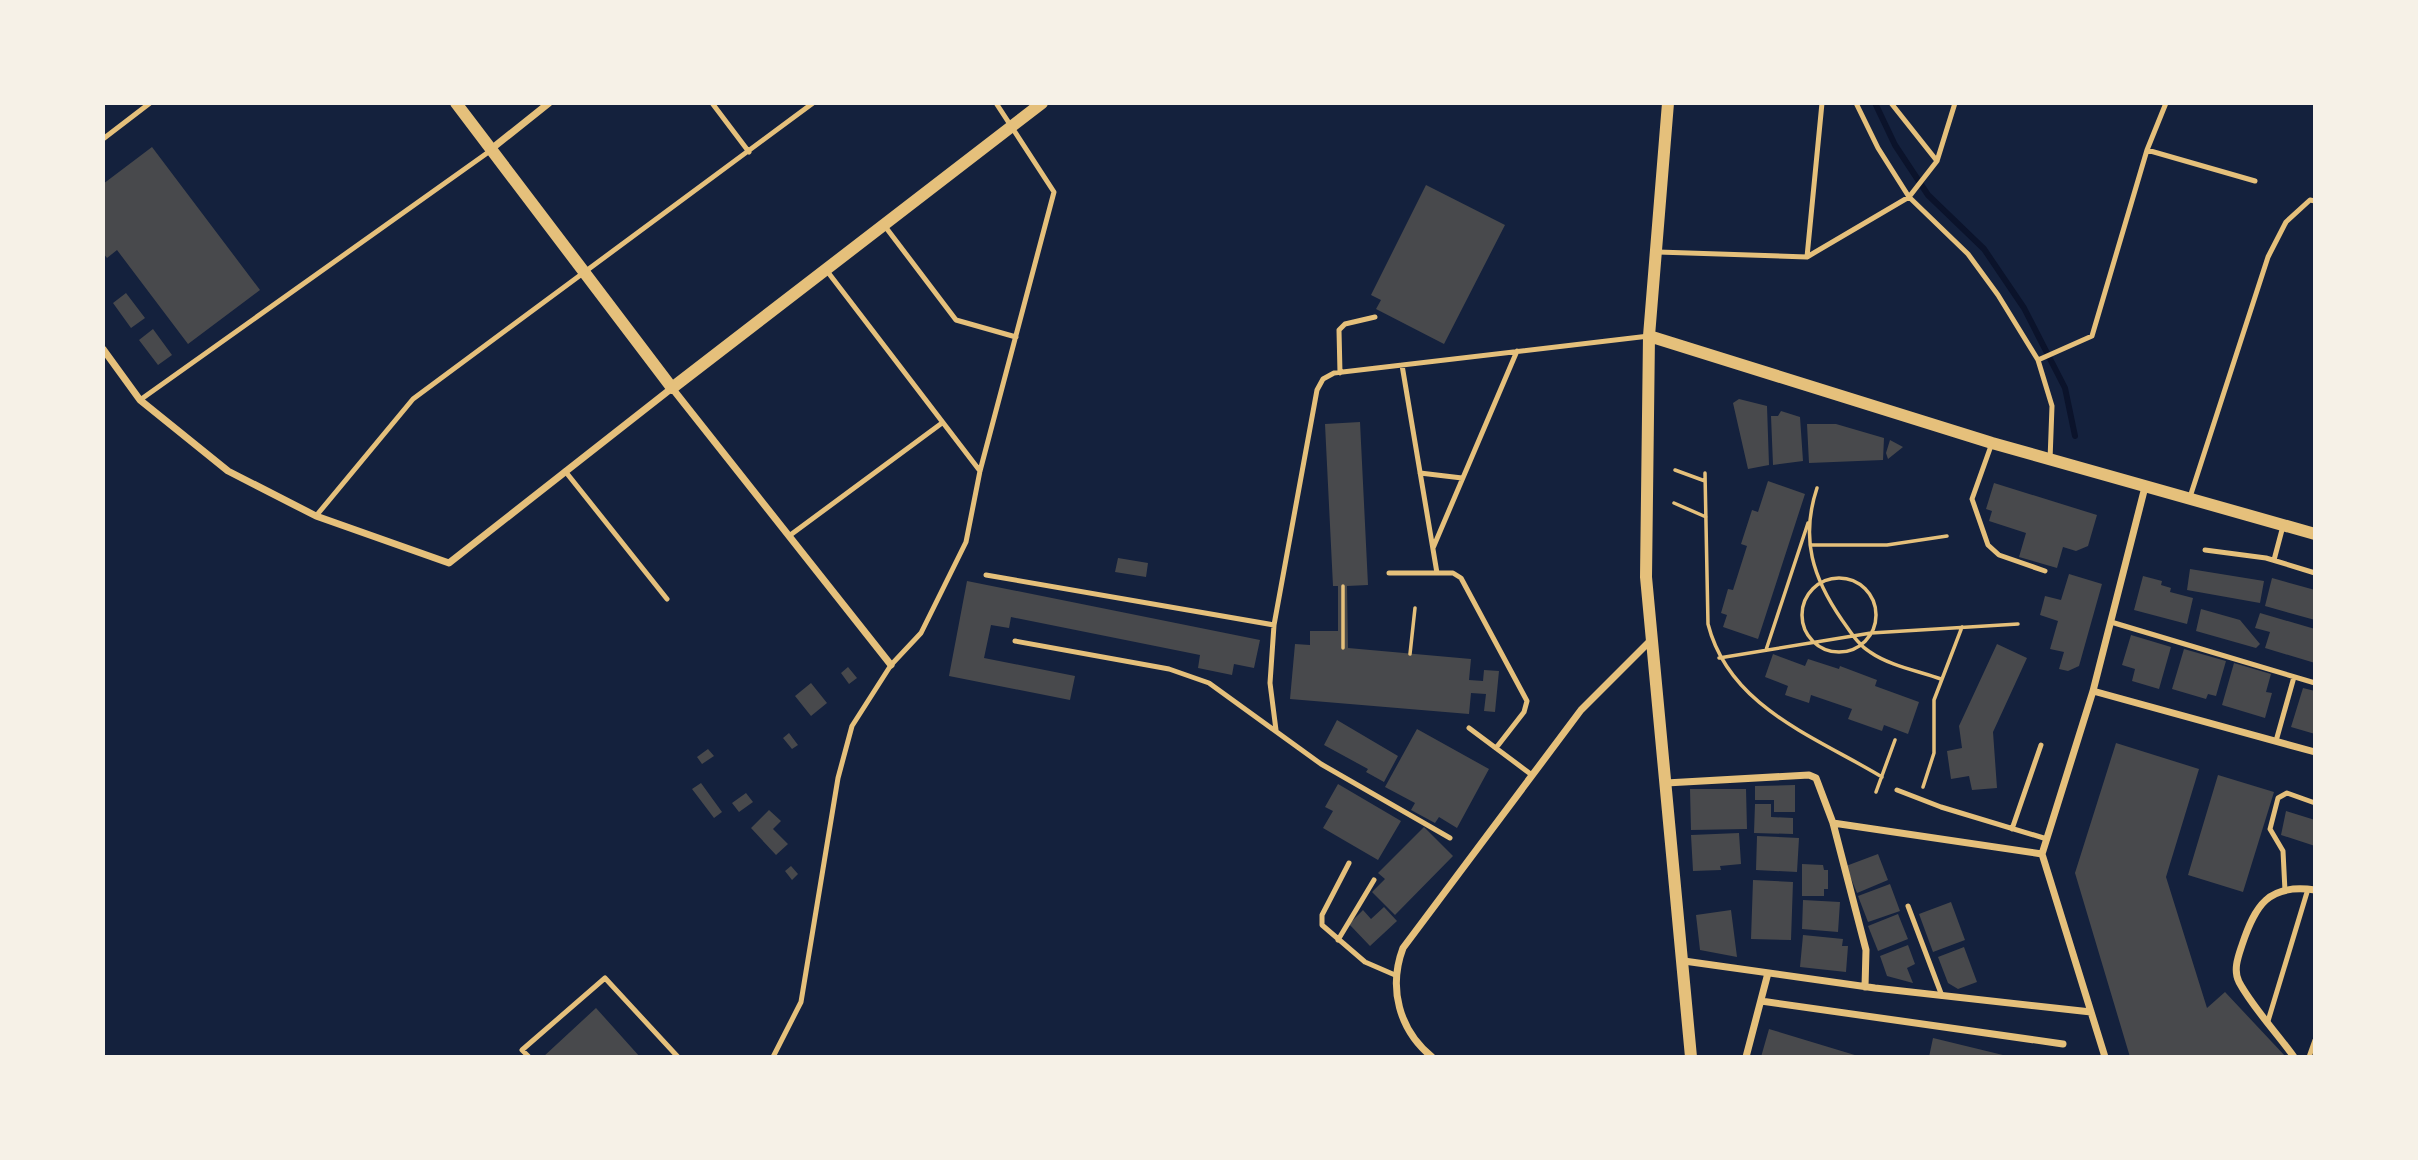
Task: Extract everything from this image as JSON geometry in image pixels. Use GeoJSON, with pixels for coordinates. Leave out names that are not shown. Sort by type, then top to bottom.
{"type":"FeatureCollection","features":[{"type":"Feature","properties":{"kind":"street"},"geometry":{"type":"LineString","coordinates":[[456,103],[672,388],[891,665]]}},
{"type":"Feature","properties":{"kind":"street"},"geometry":{"type":"LineString","coordinates":[[490,151],[549,103]]}},
{"type":"Feature","properties":{"kind":"street"},"geometry":{"type":"LineString","coordinates":[[103,349],[140,400],[228,471],[316,516],[449,563],[1042,103]]}},
{"type":"Feature","properties":{"kind":"street"},"geometry":{"type":"LineString","coordinates":[[1668,103],[1658,252],[1649,336],[1646,577],[1691,1057]]}},
{"type":"Feature","properties":{"kind":"street"},"geometry":{"type":"LineString","coordinates":[[1649,336],[1992,443],[2315,534]]}},
{"type":"Feature","properties":{"kind":"street"},"geometry":{"type":"LineString","coordinates":[[2105,1057],[2042,854],[2093,691],[2146,487]]}},
{"type":"Feature","properties":{"kind":"street"},"geometry":{"type":"LineString","coordinates":[[1432,1057],[1411,1038],[1401,1018],[1395,975],[1410,934],[1581,710],[1650,641]]}},
{"type":"Feature","properties":{"kind":"street"},"geometry":{"type":"LineString","coordinates":[[2093,691],[2315,752]]}},
{"type":"Feature","properties":{"kind":"street"},"geometry":{"type":"LineString","coordinates":[[1666,783],[1809,775],[1821,783],[1866,950],[1866,987]]}},
{"type":"Feature","properties":{"kind":"street"},"geometry":{"type":"LineString","coordinates":[[1833,823],[2042,854]]}},
{"type":"Feature","properties":{"kind":"street"},"geometry":{"type":"LineString","coordinates":[[2294,1057],[2239,981],[2237,959],[2256,907],[2270,896],[2285,891],[2311,890]]}},
{"type":"Feature","properties":{"kind":"street"},"geometry":{"type":"LineString","coordinates":[[1684,961],[1866,987],[2091,1012]]}},
{"type":"Feature","properties":{"kind":"street"},"geometry":{"type":"LineString","coordinates":[[1746,1057],[1768,973]]}},
{"type":"Feature","properties":{"kind":"street"},"geometry":{"type":"LineString","coordinates":[[1761,1001],[2063,1044]]}},
{"type":"Feature","properties":{"kind":"lane"},"geometry":{"type":"LineString","coordinates":[[103,139],[150,103]]}},
{"type":"Feature","properties":{"kind":"lane"},"geometry":{"type":"LineString","coordinates":[[712,103],[749,152]]}},
{"type":"Feature","properties":{"kind":"lane"},"geometry":{"type":"LineString","coordinates":[[316,516],[413,399],[582,271],[813,103]]}},
{"type":"Feature","properties":{"kind":"lane"},"geometry":{"type":"LineString","coordinates":[[773,1057],[801,1002],[838,778],[852,726],[891,665],[921,633],[966,542],[980,471],[1054,192],[996,103]]}},
{"type":"Feature","properties":{"kind":"lane"},"geometry":{"type":"LineString","coordinates":[[1807,257],[1822,103]]}},
{"type":"Feature","properties":{"kind":"lane"},"geometry":{"type":"LineString","coordinates":[[1856,103],[1878,148],[1909,197],[1968,254],[2040,359],[2052,406],[2050,460]]}},
{"type":"Feature","properties":{"kind":"lane"},"geometry":{"type":"LineString","coordinates":[[1891,103],[1937,161]]}},
{"type":"Feature","properties":{"kind":"lane"},"geometry":{"type":"LineString","coordinates":[[1658,252],[1807,257],[1909,197],[1937,161],[1955,103]]}},
{"type":"Feature","properties":{"kind":"lane"},"geometry":{"type":"LineString","coordinates":[[2040,359],[2092,336],[2147,150],[2166,103]]}},
{"type":"Feature","properties":{"kind":"lane"},"geometry":{"type":"LineString","coordinates":[[2147,150],[2255,181]]}},
{"type":"Feature","properties":{"kind":"lane"},"geometry":{"type":"LineString","coordinates":[[140,400],[490,151]]}},
{"type":"Feature","properties":{"kind":"lane"},"geometry":{"type":"LineString","coordinates":[[2189,499],[2268,257],[2286,222],[2310,200],[2315,201]]}},
{"type":"Feature","properties":{"kind":"lane"},"geometry":{"type":"LineString","coordinates":[[884,225],[956,320],[1016,337]]}},
{"type":"Feature","properties":{"kind":"lane"},"geometry":{"type":"LineString","coordinates":[[826,269],[980,471]]}},
{"type":"Feature","properties":{"kind":"lane"},"geometry":{"type":"LineString","coordinates":[[1339,373],[1339,330],[1345,324],[1375,317]]}},
{"type":"Feature","properties":{"kind":"lane"},"geometry":{"type":"LineString","coordinates":[[1276,730],[1270,683],[1274,625],[1317,390],[1328,375],[1649,336]]}},
{"type":"Feature","properties":{"kind":"lane"},"geometry":{"type":"LineString","coordinates":[[1433,548],[1517,351]]}},
{"type":"Feature","properties":{"kind":"lane"},"geometry":{"type":"LineString","coordinates":[[1402,365],[1437,573]]}},
{"type":"Feature","properties":{"kind":"lane"},"geometry":{"type":"LineString","coordinates":[[789,536],[942,423]]}},
{"type":"Feature","properties":{"kind":"lane"},"geometry":{"type":"LineString","coordinates":[[1992,443],[1972,499],[1988,545],[1999,555],[2045,571]]}},
{"type":"Feature","properties":{"kind":"lane"},"geometry":{"type":"LineString","coordinates":[[565,471],[667,599]]}},
{"type":"Feature","properties":{"kind":"lane"},"geometry":{"type":"LineString","coordinates":[[1420,474],[1462,478]]}},
{"type":"Feature","properties":{"kind":"lane"},"geometry":{"type":"LineString","coordinates":[[2274,560],[2283,525]]}},
{"type":"Feature","properties":{"kind":"lane"},"geometry":{"type":"LineString","coordinates":[[2204,550],[2274,560],[2315,573]]}},
{"type":"Feature","properties":{"kind":"lane"},"geometry":{"type":"LineString","coordinates":[[1389,573],[1453,573],[1461,578],[1528,701],[1524,712],[1496,748]]}},
{"type":"Feature","properties":{"kind":"lane"},"geometry":{"type":"LineString","coordinates":[[986,575],[1274,625]]}},
{"type":"Feature","properties":{"kind":"lane"},"geometry":{"type":"LineString","coordinates":[[2111,622],[2315,683]]}},
{"type":"Feature","properties":{"kind":"lane"},"geometry":{"type":"LineString","coordinates":[[1016,641],[1188,674],[1231,697],[1321,764],[1450,838]]}},
{"type":"Feature","properties":{"kind":"lane"},"geometry":{"type":"LineString","coordinates":[[2276,741],[2294,677]]}},
{"type":"Feature","properties":{"kind":"lane"},"geometry":{"type":"LineString","coordinates":[[1469,728],[1532,775]]}},
{"type":"Feature","properties":{"kind":"lane"},"geometry":{"type":"LineString","coordinates":[[2012,829],[2041,745]]}},
{"type":"Feature","properties":{"kind":"lane"},"geometry":{"type":"LineString","coordinates":[[1897,790],[2046,839]]}},
{"type":"Feature","properties":{"kind":"lane"},"geometry":{"type":"LineString","coordinates":[[2285,891],[2283,851],[2270,830],[2278,798],[2287,793],[2315,803]]}},
{"type":"Feature","properties":{"kind":"lane"},"geometry":{"type":"LineString","coordinates":[[1349,863],[1321,918],[1322,925],[1365,962],[1395,975]]}},
{"type":"Feature","properties":{"kind":"lane"},"geometry":{"type":"LineString","coordinates":[[1338,940],[1374,880]]}},
{"type":"Feature","properties":{"kind":"lane"},"geometry":{"type":"LineString","coordinates":[[2268,1021],[2311,890]]}},
{"type":"Feature","properties":{"kind":"lane"},"geometry":{"type":"LineString","coordinates":[[1908,906],[1942,996]]}},
{"type":"Feature","properties":{"kind":"lane"},"geometry":{"type":"LineString","coordinates":[[529,1057],[523,1050],[606,978],[678,1057]]}},
{"type":"Feature","properties":{"kind":"lane"},"geometry":{"type":"LineString","coordinates":[[2309,1057],[2315,1040]]}},
{"type":"Feature","properties":{"kind":"path"},"geometry":{"type":"LineString","coordinates":[[1675,470],[1705,481]]}},
{"type":"Feature","properties":{"kind":"path"},"geometry":{"type":"LineString","coordinates":[[1705,473],[1708,624],[1719,658],[1739,686],[1757,703],[1882,777]]}},
{"type":"Feature","properties":{"kind":"path"},"geometry":{"type":"LineString","coordinates":[[1766,650],[1810,518],[1817,488]]}},
{"type":"Feature","properties":{"kind":"path"},"geometry":{"type":"LineString","coordinates":[[1674,503],[1706,517]]}},
{"type":"Feature","properties":{"kind":"path"},"geometry":{"type":"LineString","coordinates":[[1810,518],[1818,584],[1854,636],[1877,656],[1941,679]]}},
{"type":"Feature","properties":{"kind":"path"},"geometry":{"type":"LineString","coordinates":[[1812,545],[1887,545],[1947,536]]}},
{"type":"Feature","properties":{"kind":"path"},"geometry":{"type":"LineString","coordinates":[[1840,578],[1862,586],[1875,606],[1876,619],[1871,633],[1861,644],[1845,652],[1833,652],[1814,642],[1804,629],[1802,605],[1818,584],[1840,578]]}},
{"type":"Feature","properties":{"kind":"path"},"geometry":{"type":"LineString","coordinates":[[1343,586],[1343,648]]}},
{"type":"Feature","properties":{"kind":"path"},"geometry":{"type":"LineString","coordinates":[[1410,654],[1415,608]]}},
{"type":"Feature","properties":{"kind":"path"},"geometry":{"type":"LineString","coordinates":[[1719,658],[1871,633],[2018,624]]}},
{"type":"Feature","properties":{"kind":"path"},"geometry":{"type":"LineString","coordinates":[[1919,799],[1934,753],[1934,701],[1962,627]]}},
{"type":"Feature","properties":{"kind":"path"},"geometry":{"type":"LineString","coordinates":[[1876,792],[1895,740]]}},
{"type":"Feature","properties":{"kind":"building"},"geometry":{"type":"Polygon","coordinates":[[[152,147],[260,290],[188,344],[117,250],[107,258],[103,253],[103,184],[152,147]]]}},
{"type":"Feature","properties":{"kind":"building"},"geometry":{"type":"Polygon","coordinates":[[[1426,185],[1505,225],[1444,344],[1376,309],[1381,300],[1371,295],[1426,185]]]}},
{"type":"Feature","properties":{"kind":"building"},"geometry":{"type":"Polygon","coordinates":[[[126,293],[145,318],[131,328],[113,303],[126,293]]]}},
{"type":"Feature","properties":{"kind":"building"},"geometry":{"type":"Polygon","coordinates":[[[153,329],[172,355],[158,365],[139,340],[153,329]]]}},
{"type":"Feature","properties":{"kind":"building"},"geometry":{"type":"Polygon","coordinates":[[[1739,399],[1767,406],[1769,465],[1748,469],[1733,403],[1739,399]]]}},
{"type":"Feature","properties":{"kind":"building"},"geometry":{"type":"Polygon","coordinates":[[[1781,411],[1800,417],[1803,461],[1773,465],[1771,416],[1778,416],[1781,411]]]}},
{"type":"Feature","properties":{"kind":"building"},"geometry":{"type":"Polygon","coordinates":[[[1360,422],[1368,585],[1347,586],[1348,648],[1471,659],[1469,680],[1483,681],[1484,670],[1499,671],[1495,712],[1484,711],[1486,694],[1471,693],[1469,714],[1290,699],[1295,644],[1310,645],[1310,631],[1338,631],[1338,586],[1333,586],[1325,424],[1360,422]]]}},
{"type":"Feature","properties":{"kind":"building"},"geometry":{"type":"Polygon","coordinates":[[[1807,424],[1836,424],[1884,438],[1883,460],[1809,463],[1807,424]]]}},
{"type":"Feature","properties":{"kind":"building"},"geometry":{"type":"Polygon","coordinates":[[[1890,440],[1903,447],[1888,459],[1886,453],[1890,440]]]}},
{"type":"Feature","properties":{"kind":"building"},"geometry":{"type":"Polygon","coordinates":[[[1768,481],[1805,494],[1758,639],[1723,627],[1727,615],[1721,613],[1728,589],[1733,590],[1747,546],[1741,544],[1752,510],[1758,512],[1768,481]]]}},
{"type":"Feature","properties":{"kind":"building"},"geometry":{"type":"Polygon","coordinates":[[[1994,483],[2097,515],[2088,546],[2076,551],[2063,547],[2057,568],[2019,557],[2026,533],[1989,521],[1992,511],[1986,509],[1994,483]]]}},
{"type":"Feature","properties":{"kind":"building"},"geometry":{"type":"Polygon","coordinates":[[[1118,558],[1148,563],[1146,577],[1115,572],[1118,558]]]}},
{"type":"Feature","properties":{"kind":"building"},"geometry":{"type":"Polygon","coordinates":[[[2190,569],[2264,581],[2260,603],[2187,590],[2190,569]]]}},
{"type":"Feature","properties":{"kind":"building"},"geometry":{"type":"Polygon","coordinates":[[[2069,574],[2102,584],[2079,666],[2068,671],[2059,669],[2064,652],[2050,649],[2058,621],[2040,615],[2045,596],[2061,600],[2069,574]]]}},
{"type":"Feature","properties":{"kind":"building"},"geometry":{"type":"Polygon","coordinates":[[[2143,576],[2162,581],[2161,585],[2171,588],[2170,592],[2193,598],[2187,624],[2134,610],[2143,576]]]}},
{"type":"Feature","properties":{"kind":"building"},"geometry":{"type":"Polygon","coordinates":[[[2272,578],[2315,590],[2315,620],[2265,606],[2272,578]]]}},
{"type":"Feature","properties":{"kind":"building"},"geometry":{"type":"Polygon","coordinates":[[[967,581],[1260,640],[1254,668],[1234,664],[1232,675],[1198,668],[1200,655],[1011,617],[1009,628],[991,625],[984,658],[1075,676],[1070,700],[949,676],[967,581]]]}},
{"type":"Feature","properties":{"kind":"building"},"geometry":{"type":"Polygon","coordinates":[[[2201,609],[2240,620],[2260,644],[2256,648],[2196,631],[2201,609]]]}},
{"type":"Feature","properties":{"kind":"building"},"geometry":{"type":"Polygon","coordinates":[[[2260,613],[2315,629],[2315,663],[2265,648],[2270,632],[2255,628],[2260,613]]]}},
{"type":"Feature","properties":{"kind":"building"},"geometry":{"type":"Polygon","coordinates":[[[2131,635],[2171,647],[2159,689],[2132,681],[2135,669],[2122,665],[2131,635]]]}},
{"type":"Feature","properties":{"kind":"building"},"geometry":{"type":"Polygon","coordinates":[[[1997,644],[2027,658],[1993,732],[1997,788],[1972,790],[1969,776],[1951,779],[1947,751],[1962,748],[1959,726],[1997,644]]]}},
{"type":"Feature","properties":{"kind":"building"},"geometry":{"type":"Polygon","coordinates":[[[2184,649],[2226,661],[2216,696],[2208,694],[2206,699],[2172,689],[2184,649]]]}},
{"type":"Feature","properties":{"kind":"building"},"geometry":{"type":"Polygon","coordinates":[[[1773,654],[1805,666],[1808,659],[1839,669],[1840,666],[1877,680],[1875,686],[1919,702],[1908,734],[1884,725],[1882,731],[1848,719],[1852,709],[1811,695],[1809,703],[1785,695],[1788,686],[1765,677],[1773,654]]]}},
{"type":"Feature","properties":{"kind":"building"},"geometry":{"type":"Polygon","coordinates":[[[2234,663],[2271,674],[2266,692],[2272,693],[2265,718],[2222,705],[2234,663]]]}},
{"type":"Feature","properties":{"kind":"building"},"geometry":{"type":"Polygon","coordinates":[[[848,667],[857,678],[849,684],[841,673],[848,667]]]}},
{"type":"Feature","properties":{"kind":"building"},"geometry":{"type":"Polygon","coordinates":[[[811,683],[827,703],[811,716],[795,696],[811,683]]]}},
{"type":"Feature","properties":{"kind":"building"},"geometry":{"type":"Polygon","coordinates":[[[2303,688],[2315,691],[2315,734],[2291,727],[2303,688]]]}},
{"type":"Feature","properties":{"kind":"building"},"geometry":{"type":"Polygon","coordinates":[[[1337,720],[1398,756],[1384,782],[1366,772],[1368,769],[1324,745],[1337,720]]]}},
{"type":"Feature","properties":{"kind":"building"},"geometry":{"type":"Polygon","coordinates":[[[1417,729],[1489,769],[1457,828],[1439,817],[1435,823],[1411,810],[1415,803],[1385,787],[1417,729]]]}},
{"type":"Feature","properties":{"kind":"building"},"geometry":{"type":"Polygon","coordinates":[[[789,733],[798,745],[792,749],[783,738],[789,733]]]}},
{"type":"Feature","properties":{"kind":"building"},"geometry":{"type":"Polygon","coordinates":[[[2116,743],[2199,769],[2166,877],[2207,1008],[2225,992],[2286,1057],[2130,1057],[2075,873],[2116,743]]]}},
{"type":"Feature","properties":{"kind":"building"},"geometry":{"type":"Polygon","coordinates":[[[708,749],[714,756],[702,764],[697,757],[708,749]]]}},
{"type":"Feature","properties":{"kind":"building"},"geometry":{"type":"Polygon","coordinates":[[[2218,775],[2274,792],[2243,892],[2188,875],[2218,775]]]}},
{"type":"Feature","properties":{"kind":"building"},"geometry":{"type":"Polygon","coordinates":[[[701,783],[722,812],[714,818],[692,789],[701,783]]]}},
{"type":"Feature","properties":{"kind":"building"},"geometry":{"type":"Polygon","coordinates":[[[1338,784],[1401,821],[1378,860],[1323,828],[1333,811],[1325,807],[1338,784]]]}},
{"type":"Feature","properties":{"kind":"building"},"geometry":{"type":"Polygon","coordinates":[[[1795,785],[1795,812],[1774,812],[1774,800],[1755,800],[1755,786],[1795,785]]]}},
{"type":"Feature","properties":{"kind":"building"},"geometry":{"type":"Polygon","coordinates":[[[1690,789],[1746,789],[1747,829],[1691,830],[1690,789]]]}},
{"type":"Feature","properties":{"kind":"building"},"geometry":{"type":"Polygon","coordinates":[[[746,793],[753,802],[739,812],[732,803],[746,793]]]}},
{"type":"Feature","properties":{"kind":"building"},"geometry":{"type":"Polygon","coordinates":[[[1755,804],[1771,804],[1771,817],[1793,818],[1793,834],[1754,833],[1755,804]]]}},
{"type":"Feature","properties":{"kind":"building"},"geometry":{"type":"Polygon","coordinates":[[[769,810],[781,821],[773,829],[788,844],[776,855],[751,828],[769,810]]]}},
{"type":"Feature","properties":{"kind":"building"},"geometry":{"type":"Polygon","coordinates":[[[2286,811],[2315,820],[2315,846],[2281,835],[2286,811]]]}},
{"type":"Feature","properties":{"kind":"building"},"geometry":{"type":"Polygon","coordinates":[[[1424,827],[1453,856],[1395,915],[1372,892],[1385,879],[1378,873],[1424,827]]]}},
{"type":"Feature","properties":{"kind":"building"},"geometry":{"type":"Polygon","coordinates":[[[1739,833],[1741,864],[1720,866],[1721,870],[1693,871],[1691,835],[1739,833]]]}},
{"type":"Feature","properties":{"kind":"building"},"geometry":{"type":"Polygon","coordinates":[[[1757,836],[1799,838],[1797,872],[1756,870],[1757,836]]]}},
{"type":"Feature","properties":{"kind":"building"},"geometry":{"type":"Polygon","coordinates":[[[1878,854],[1888,880],[1857,893],[1846,866],[1878,854]]]}},
{"type":"Feature","properties":{"kind":"building"},"geometry":{"type":"Polygon","coordinates":[[[1802,864],[1823,865],[1824,870],[1828,870],[1828,889],[1824,889],[1824,896],[1802,896],[1802,864]]]}},
{"type":"Feature","properties":{"kind":"building"},"geometry":{"type":"Polygon","coordinates":[[[791,866],[798,874],[792,880],[785,871],[791,866]]]}},
{"type":"Feature","properties":{"kind":"building"},"geometry":{"type":"Polygon","coordinates":[[[1753,880],[1793,882],[1791,940],[1751,939],[1753,880]]]}},
{"type":"Feature","properties":{"kind":"building"},"geometry":{"type":"Polygon","coordinates":[[[1890,884],[1900,911],[1868,922],[1858,896],[1890,884]]]}},
{"type":"Feature","properties":{"kind":"building"},"geometry":{"type":"Polygon","coordinates":[[[1803,900],[1840,902],[1838,932],[1802,929],[1803,900]]]}},
{"type":"Feature","properties":{"kind":"building"},"geometry":{"type":"Polygon","coordinates":[[[1951,902],[1965,940],[1933,952],[1919,914],[1951,902]]]}},
{"type":"Feature","properties":{"kind":"building"},"geometry":{"type":"Polygon","coordinates":[[[1384,907],[1397,921],[1370,946],[1349,924],[1363,910],[1371,919],[1384,907]]]}},
{"type":"Feature","properties":{"kind":"building"},"geometry":{"type":"Polygon","coordinates":[[[1731,910],[1737,957],[1700,950],[1696,915],[1731,910]]]}},
{"type":"Feature","properties":{"kind":"building"},"geometry":{"type":"Polygon","coordinates":[[[1898,914],[1908,939],[1878,951],[1868,926],[1898,914]]]}},
{"type":"Feature","properties":{"kind":"building"},"geometry":{"type":"Polygon","coordinates":[[[1803,935],[1843,939],[1842,946],[1848,946],[1846,972],[1800,967],[1803,935]]]}},
{"type":"Feature","properties":{"kind":"building"},"geometry":{"type":"Polygon","coordinates":[[[1908,945],[1915,964],[1907,968],[1913,983],[1887,976],[1880,956],[1908,945]]]}},
{"type":"Feature","properties":{"kind":"building"},"geometry":{"type":"Polygon","coordinates":[[[1964,947],[1977,982],[1958,989],[1948,983],[1938,957],[1964,947]]]}},
{"type":"Feature","properties":{"kind":"building"},"geometry":{"type":"Polygon","coordinates":[[[596,1008],[640,1057],[543,1057],[596,1008]]]}},
{"type":"Feature","properties":{"kind":"building"},"geometry":{"type":"Polygon","coordinates":[[[1769,1029],[1858,1056],[1858,1057],[1761,1057],[1769,1029]]]}},
{"type":"Feature","properties":{"kind":"building"},"geometry":{"type":"Polygon","coordinates":[[[1933,1038],[2007,1056],[2007,1057],[1929,1057],[1933,1038]]]}},
{"type":"Feature","properties":{"kind":"waterway"},"geometry":{"type":"LineString","coordinates":[[1875,103],[1895,145],[1928,195],[1984,249],[2024,308],[2065,388],[2075,436]]}}]}
